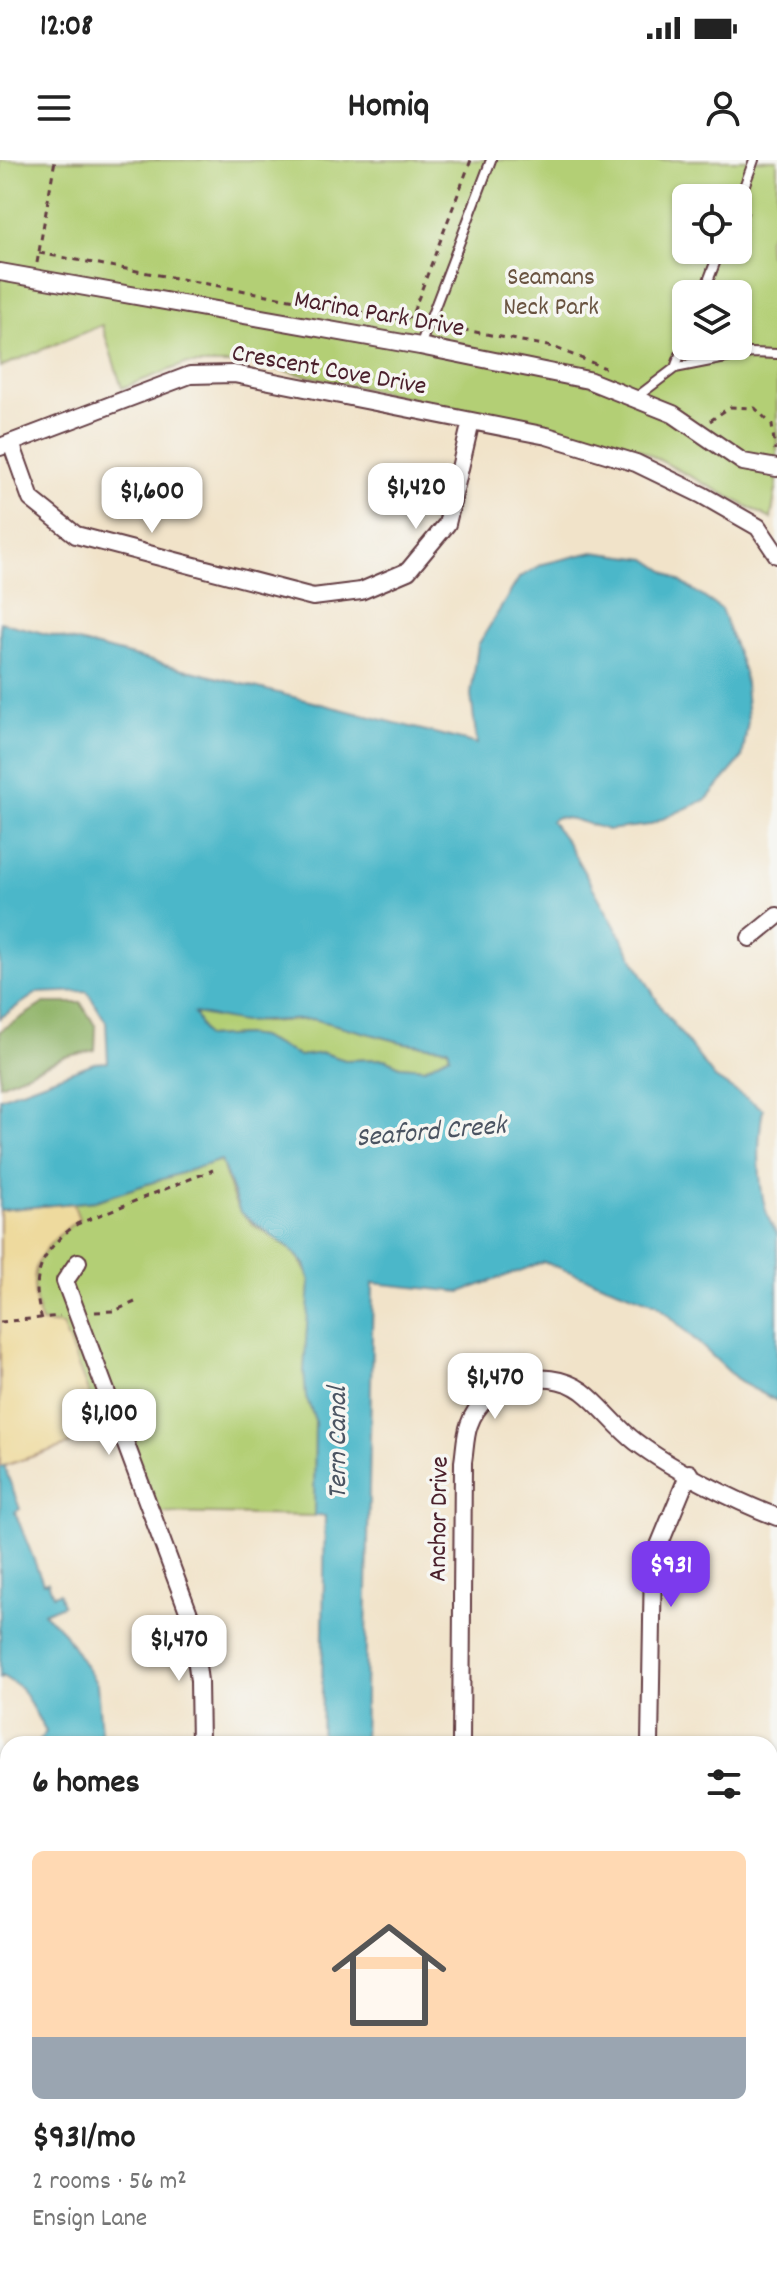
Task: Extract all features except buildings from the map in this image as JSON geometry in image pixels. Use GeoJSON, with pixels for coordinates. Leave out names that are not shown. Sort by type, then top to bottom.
{"type":"FeatureCollection","features":[{"type":"Feature","properties":{"kind":"street","name":"Marina Park Drive"},"geometry":{"type":"LineString","coordinates":[[0,272],[420,346],[588,380],[673,414],[743,462],[777,468]]}},
{"type":"Feature","properties":{"kind":"street","name":"Crescent Cove Drive"},"geometry":{"type":"LineString","coordinates":[[5,445],[190,375],[234,374],[547,436],[636,463],[758,527],[777,555]]}},
{"type":"Feature","properties":{"kind":"street"},"geometry":{"type":"LineString","coordinates":[[5,445],[31,499],[76,535],[313,597],[361,591],[408,571],[447,524],[471,421]]}},
{"type":"Feature","properties":{"kind":"street"},"geometry":{"type":"LineString","coordinates":[[750,938],[777,916]]}},
{"type":"Feature","properties":{"kind":"street"},"geometry":{"type":"LineString","coordinates":[[78,1262],[65,1281],[191,1619],[199,1681],[200,1736]]}},
{"type":"Feature","properties":{"kind":"street","name":"Anchor Drive"},"geometry":{"type":"LineString","coordinates":[[461,1736],[463,1462],[469,1424],[483,1402],[505,1386],[522,1379],[552,1378],[581,1390],[636,1442],[689,1473],[777,1517]]}},
{"type":"Feature","properties":{"kind":"street"},"geometry":{"type":"LineString","coordinates":[[650,1736],[653,1560],[689,1473]]}},
{"type":"Feature","properties":{"kind":"lane"},"geometry":{"type":"LineString","coordinates":[[420,346],[491,160]]}},
{"type":"Feature","properties":{"kind":"lane"},"geometry":{"type":"LineString","coordinates":[[745,184],[754,160]]}},
{"type":"Feature","properties":{"kind":"lane"},"geometry":{"type":"LineString","coordinates":[[634,399],[675,368],[751,353],[777,354]]}},
{"type":"Feature","properties":{"kind":"lane"},"geometry":{"type":"LineString","coordinates":[[675,368],[678,360]]}},
{"type":"Feature","properties":{"kind":"path"},"geometry":{"type":"LineString","coordinates":[[34,278],[55,160]]}},
{"type":"Feature","properties":{"kind":"path"},"geometry":{"type":"LineString","coordinates":[[39,253],[404,320],[412,315],[471,160]]}},
{"type":"Feature","properties":{"kind":"path"},"geometry":{"type":"LineString","coordinates":[[42,1319],[35,1283],[46,1252],[59,1236],[77,1224],[213,1170]]}},
{"type":"Feature","properties":{"kind":"green space","name":"Seamans Neck Park"},"geometry":{"type":"Polygon","coordinates":[[[0,160],[777,160],[777,224],[768,238],[769,254],[777,257],[777,483],[771,519],[635,447],[253,364],[185,364],[122,388],[102,325],[0,367],[0,160]]]}},
{"type":"Feature","properties":{"kind":"green space"},"geometry":{"type":"Polygon","coordinates":[[[44,1003],[81,1003],[96,1027],[95,1050],[64,1057],[0,1085],[0,1031],[44,1003]]]}},
{"type":"Feature","properties":{"kind":"green space"},"geometry":{"type":"Polygon","coordinates":[[[193,1013],[265,1022],[313,1019],[405,1043],[448,1048],[450,1055],[425,1068],[400,1066],[385,1059],[345,1060],[323,1053],[299,1056],[260,1037],[206,1037],[193,1013]]]}},
{"type":"Feature","properties":{"kind":"green space"},"geometry":{"type":"Polygon","coordinates":[[[221,1160],[237,1207],[259,1229],[297,1256],[310,1281],[306,1397],[315,1420],[314,1516],[157,1513],[127,1425],[0,1467],[0,1210],[95,1201],[221,1160]]]}},
{"type":"Feature","properties":{"kind":"sand"},"geometry":{"type":"Polygon","coordinates":[[[73,1203],[79,1219],[53,1241],[38,1264],[34,1276],[36,1305],[42,1323],[62,1325],[104,1433],[0,1467],[0,1210],[73,1203]]]}},
{"type":"Feature","properties":{"kind":"water"},"geometry":{"type":"Polygon","coordinates":[[[593,552],[647,559],[721,609],[744,672],[748,721],[742,758],[707,799],[649,825],[608,830],[572,819],[557,817],[551,821],[567,842],[662,1009],[715,1078],[763,1109],[759,1155],[762,1191],[770,1222],[777,1233],[777,1401],[740,1382],[657,1304],[544,1262],[461,1292],[373,1283],[364,1736],[321,1736],[325,1516],[314,1516],[315,1420],[306,1397],[304,1371],[310,1281],[305,1264],[289,1248],[240,1212],[221,1160],[95,1201],[0,1210],[0,1098],[94,1063],[108,1062],[106,1022],[87,991],[37,993],[0,1018],[0,622],[477,744],[471,695],[478,645],[519,578],[543,564],[593,552]],[[194,1013],[206,1037],[260,1037],[299,1056],[323,1053],[345,1060],[385,1059],[400,1066],[425,1068],[450,1055],[448,1048],[405,1043],[313,1019],[242,1022],[194,1013]]]}},
{"type":"Feature","properties":{"kind":"water"},"geometry":{"type":"Polygon","coordinates":[[[4,1466],[20,1509],[15,1512],[43,1583],[48,1582],[53,1595],[59,1593],[63,1605],[43,1613],[62,1630],[97,1684],[101,1736],[43,1736],[46,1732],[21,1688],[2,1676],[0,1680],[0,1467],[4,1466]]]}},
{"type":"Feature","properties":{"kind":"water label","name":"Seaford Creek"},"geometry":{"type":"Point","coordinates":[431,1134]}},
{"type":"Feature","properties":{"kind":"water label","name":"Tern Canal"},"geometry":{"type":"Point","coordinates":[340,1443]}}]}
